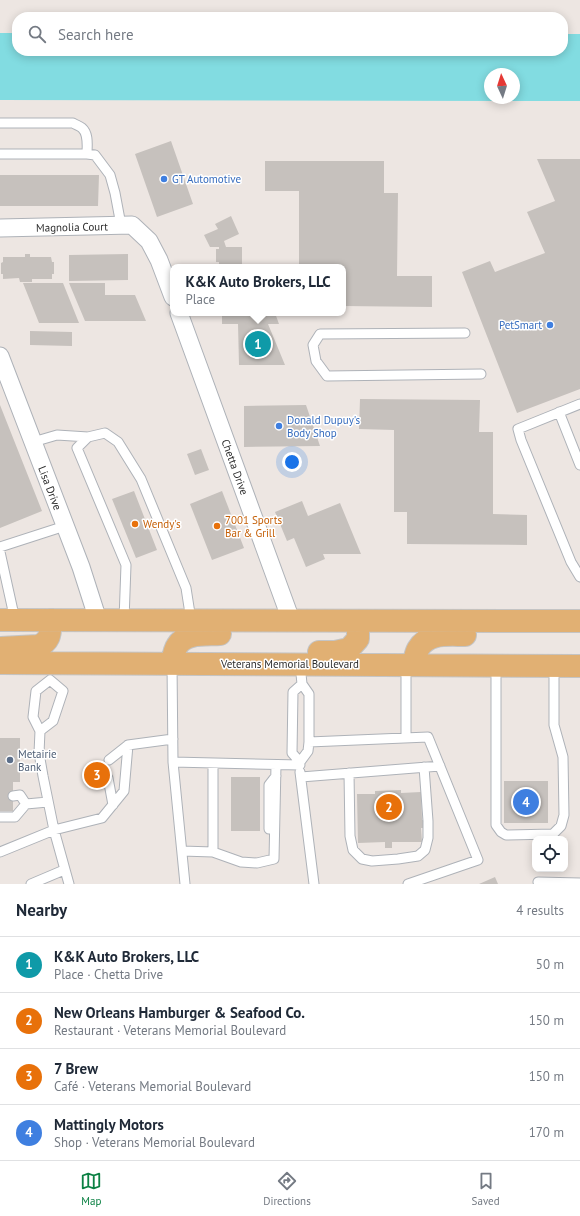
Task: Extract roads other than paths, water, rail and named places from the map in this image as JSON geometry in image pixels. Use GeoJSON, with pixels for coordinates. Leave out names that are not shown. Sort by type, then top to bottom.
{"type":"FeatureCollection","features":[{"type":"Feature","properties":{"kind":"main road"},"geometry":{"type":"LineString","coordinates":[[7,620],[577,621]]}},
{"type":"Feature","properties":{"kind":"main road"},"geometry":{"type":"LineString","coordinates":[[0,648],[38,646],[44,644],[50,634],[51,620]]}},
{"type":"Feature","properties":{"kind":"main road"},"geometry":{"type":"LineString","coordinates":[[172,664],[176,647],[182,639],[192,636],[266,631],[291,620]]}},
{"type":"Feature","properties":{"kind":"main road"},"geometry":{"type":"LineString","coordinates":[[226,664],[261,651],[335,652],[349,649],[358,639],[358,621]]}},
{"type":"Feature","properties":{"kind":"main road"},"geometry":{"type":"LineString","coordinates":[[410,665],[417,650],[424,641],[432,637],[440,635],[544,635],[558,633],[577,621]]}},
{"type":"Feature","properties":{"kind":"main road","name":"Veterans Memorial Boulevard"},"geometry":{"type":"LineString","coordinates":[[0,663],[50,672],[172,664],[226,664],[301,674],[410,665],[580,666]]}},
{"type":"Feature","properties":{"kind":"street","name":"Magnolia Court"},"geometry":{"type":"LineString","coordinates":[[0,228],[132,225],[149,241],[160,260],[170,288]]}},
{"type":"Feature","properties":{"kind":"street","name":"Chetta Drive"},"geometry":{"type":"LineString","coordinates":[[180,316],[291,620]]}},
{"type":"Feature","properties":{"kind":"street","name":"Lisa Drive"},"geometry":{"type":"LineString","coordinates":[[0,356],[84,577],[98,620]]}},
{"type":"Feature","properties":{"kind":"lane"},"geometry":{"type":"LineString","coordinates":[[0,123],[73,123],[83,128],[88,142],[87,154]]}},
{"type":"Feature","properties":{"kind":"lane"},"geometry":{"type":"LineString","coordinates":[[0,154],[95,155],[110,175],[115,192],[121,225]]}},
{"type":"Feature","properties":{"kind":"lane"},"geometry":{"type":"LineString","coordinates":[[465,332],[320,334],[313,345],[316,361],[327,376],[482,374]]}},
{"type":"Feature","properties":{"kind":"lane"},"geometry":{"type":"LineString","coordinates":[[580,404],[518,429],[521,440],[575,562],[580,577]]}},
{"type":"Feature","properties":{"kind":"lane"},"geometry":{"type":"LineString","coordinates":[[559,412],[580,465]]}},
{"type":"Feature","properties":{"kind":"lane"},"geometry":{"type":"LineString","coordinates":[[33,442],[57,435],[88,437],[106,433],[118,442],[141,479],[186,588],[191,620]]}},
{"type":"Feature","properties":{"kind":"lane"},"geometry":{"type":"LineString","coordinates":[[88,437],[77,448],[126,565],[124,620]]}},
{"type":"Feature","properties":{"kind":"lane"},"geometry":{"type":"LineString","coordinates":[[0,547],[65,526]]}},
{"type":"Feature","properties":{"kind":"lane"},"geometry":{"type":"LineString","coordinates":[[0,552],[7,620]]}},
{"type":"Feature","properties":{"kind":"lane"},"geometry":{"type":"LineString","coordinates":[[172,664],[173,762],[185,884]]}},
{"type":"Feature","properties":{"kind":"lane"},"geometry":{"type":"LineString","coordinates":[[406,738],[410,665]]}},
{"type":"Feature","properties":{"kind":"lane"},"geometry":{"type":"LineString","coordinates":[[496,665],[496,825],[501,832],[506,835],[553,834],[561,826],[564,815],[563,757],[554,725],[554,666]]}},
{"type":"Feature","properties":{"kind":"lane"},"geometry":{"type":"LineString","coordinates":[[40,731],[52,721],[63,691],[50,672],[36,691],[33,717],[40,731],[39,753],[43,776],[54,830],[69,884]]}},
{"type":"Feature","properties":{"kind":"lane"},"geometry":{"type":"LineString","coordinates":[[300,764],[308,751],[309,742],[309,694],[301,674]]}},
{"type":"Feature","properties":{"kind":"lane"},"geometry":{"type":"LineString","coordinates":[[301,674],[293,692],[292,753],[300,764],[314,884]]}},
{"type":"Feature","properties":{"kind":"lane"},"geometry":{"type":"LineString","coordinates":[[309,742],[428,737],[478,860],[408,884]]}},
{"type":"Feature","properties":{"kind":"lane"},"geometry":{"type":"LineString","coordinates":[[109,760],[128,745],[173,739]]}},
{"type":"Feature","properties":{"kind":"lane"},"geometry":{"type":"LineString","coordinates":[[0,852],[54,830],[102,818],[124,791],[128,745]]}},
{"type":"Feature","properties":{"kind":"lane"},"geometry":{"type":"LineString","coordinates":[[173,762],[276,765],[300,764]]}},
{"type":"Feature","properties":{"kind":"lane"},"geometry":{"type":"LineString","coordinates":[[213,763],[213,852]]}},
{"type":"Feature","properties":{"kind":"lane"},"geometry":{"type":"LineString","coordinates":[[182,852],[213,852],[241,862],[257,863],[274,859],[276,765]]}},
{"type":"Feature","properties":{"kind":"lane"},"geometry":{"type":"LineString","coordinates":[[301,777],[440,766]]}},
{"type":"Feature","properties":{"kind":"lane"},"geometry":{"type":"LineString","coordinates":[[349,773],[350,836],[353,850],[362,859],[372,861],[398,859],[418,856],[425,850],[428,838],[428,821],[424,767]]}},
{"type":"Feature","properties":{"kind":"lane"},"geometry":{"type":"LineString","coordinates":[[108,778],[113,805]]}},
{"type":"Feature","properties":{"kind":"lane"},"geometry":{"type":"LineString","coordinates":[[13,796],[20,795],[26,804]]}},
{"type":"Feature","properties":{"kind":"lane"},"geometry":{"type":"LineString","coordinates":[[0,817],[15,816],[26,804],[48,802]]}},
{"type":"Feature","properties":{"kind":"lane"},"geometry":{"type":"LineString","coordinates":[[31,884],[64,870]]}},
{"type":"Feature","properties":{"kind":"lane"},"geometry":{"type":"LineString","coordinates":[[539,884],[538,882],[580,883]]}},
{"type":"Feature","properties":{"kind":"water"},"geometry":{"type":"Polygon","coordinates":[[[0,33],[12,33],[12,56],[568,56],[568,34],[580,34],[580,101],[520,101],[520,68],[484,68],[484,101],[0,100],[0,33]]]}},
{"type":"Feature","properties":{"kind":"place","name":"GT Automotive"},"geometry":{"type":"Point","coordinates":[164,179]}},
{"type":"Feature","properties":{"kind":"place","name":"PetSmart"},"geometry":{"type":"Point","coordinates":[550,325]}},
{"type":"Feature","properties":{"kind":"place","name":"K&K Auto Brokers, LLC"},"geometry":{"type":"Point","coordinates":[258,344]}},
{"type":"Feature","properties":{"kind":"place","name":"Donald Dupuy's Body Shop"},"geometry":{"type":"Point","coordinates":[279,426]}},
{"type":"Feature","properties":{"kind":"place","name":"Wendy's"},"geometry":{"type":"Point","coordinates":[135,524]}},
{"type":"Feature","properties":{"kind":"place","name":"7001 Sports Bar & Grill"},"geometry":{"type":"Point","coordinates":[217,526]}},
{"type":"Feature","properties":{"kind":"place","name":"Metairie Bank"},"geometry":{"type":"Point","coordinates":[10,760]}},
{"type":"Feature","properties":{"kind":"place","name":"7 Brew"},"geometry":{"type":"Point","coordinates":[97,775]}},
{"type":"Feature","properties":{"kind":"place","name":"Mattingly Motors"},"geometry":{"type":"Point","coordinates":[526,802]}},
{"type":"Feature","properties":{"kind":"place","name":"New Orleans Hamburger & Seafood Co."},"geometry":{"type":"Point","coordinates":[389,807]}}]}
